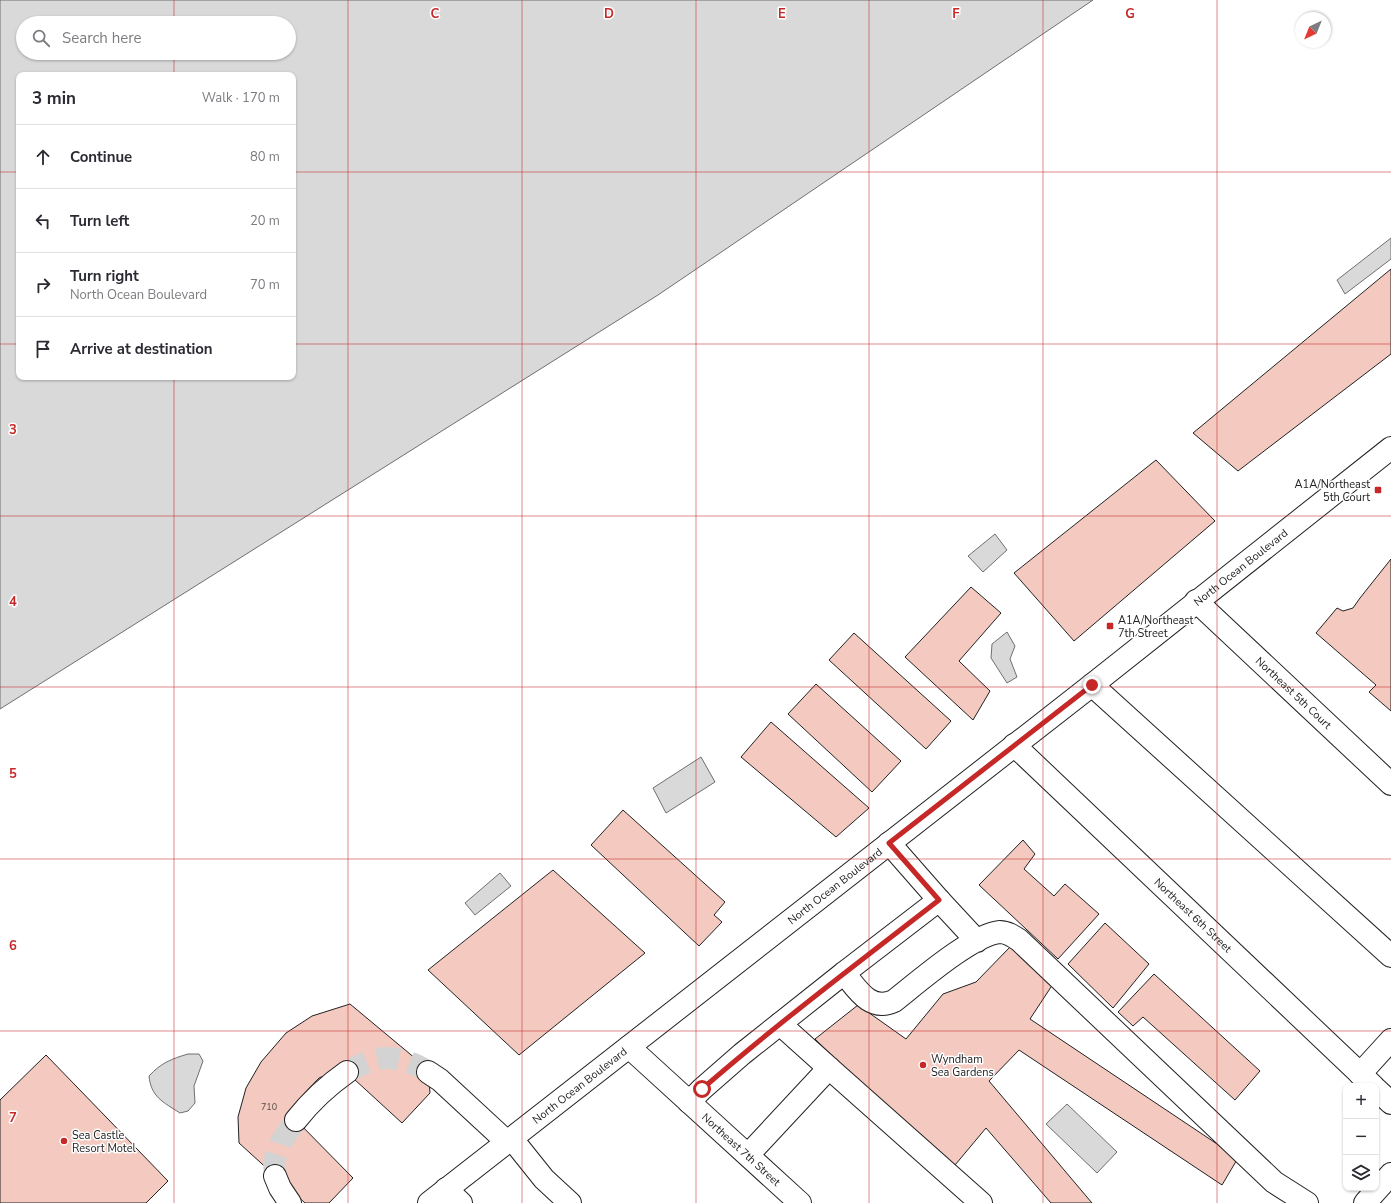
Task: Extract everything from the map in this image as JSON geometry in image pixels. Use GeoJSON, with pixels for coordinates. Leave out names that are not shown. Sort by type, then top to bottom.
{"type":"FeatureCollection","features":[{"type":"Feature","properties":{"kind":"main road","name":"North Ocean Boulevard"},"geometry":{"type":"LineString","coordinates":[[429,1203],[454,1196],[510,1140],[1092,685],[1391,448]]}},
{"type":"Feature","properties":{"kind":"main road","name":"Northeast 5th Court"},"geometry":{"type":"LineString","coordinates":[[1196,602],[1391,784]]}},
{"type":"Feature","properties":{"kind":"main road"},"geometry":{"type":"LineString","coordinates":[[1092,685],[1391,956]]}},
{"type":"Feature","properties":{"kind":"main road","name":"Northeast 6th Street"},"geometry":{"type":"LineString","coordinates":[[1014,745],[1367,1080]]}},
{"type":"Feature","properties":{"kind":"main road"},"geometry":{"type":"LineString","coordinates":[[889,843],[977,941]]}},
{"type":"Feature","properties":{"kind":"main road"},"geometry":{"type":"LineString","coordinates":[[690,1102],[702,1089],[725,1069],[780,1024],[939,900]]}},
{"type":"Feature","properties":{"kind":"main road"},"geometry":{"type":"LineString","coordinates":[[844,973],[862,995],[870,1001],[880,1005],[887,1004],[894,1001],[952,956],[989,934],[1001,932],[1010,934],[1019,940],[1274,1182],[1306,1203]]}},
{"type":"Feature","properties":{"kind":"main road"},"geometry":{"type":"LineString","coordinates":[[780,1024],[981,1203]]}},
{"type":"Feature","properties":{"kind":"main road"},"geometry":{"type":"LineString","coordinates":[[1367,1080],[1391,1040]]}},
{"type":"Feature","properties":{"kind":"main road","name":"Northeast 7th Street"},"geometry":{"type":"LineString","coordinates":[[629,1047],[800,1203]]}},
{"type":"Feature","properties":{"kind":"main road"},"geometry":{"type":"LineString","coordinates":[[748,1156],[829,1068]]}},
{"type":"Feature","properties":{"kind":"main road"},"geometry":{"type":"LineString","coordinates":[[296,1120],[311,1101],[329,1084],[347,1072]]}},
{"type":"Feature","properties":{"kind":"main road"},"geometry":{"type":"LineString","coordinates":[[428,1072],[440,1080],[510,1140],[544,1179],[570,1203]]}},
{"type":"Feature","properties":{"kind":"main road"},"geometry":{"type":"LineString","coordinates":[[1379,1092],[1391,1103]]}},
{"type":"Feature","properties":{"kind":"main road"},"geometry":{"type":"LineString","coordinates":[[1365,1203],[1391,1174]]}},
{"type":"Feature","properties":{"kind":"main road"},"geometry":{"type":"LineString","coordinates":[[275,1176],[280,1188],[290,1203]]}},
{"type":"Feature","properties":{"kind":"shaded area"},"geometry":{"type":"Polygon","coordinates":[[[0,0],[1093,0],[658,295],[0,709],[0,0]]]}},
{"type":"Feature","properties":{"kind":"shaded area"},"geometry":{"type":"Polygon","coordinates":[[[1391,238],[1391,259],[1345,294],[1337,280],[1391,238]]]}},
{"type":"Feature","properties":{"kind":"shaded area"},"geometry":{"type":"Polygon","coordinates":[[[995,534],[1007,550],[983,572],[968,556],[995,534]]]}},
{"type":"Feature","properties":{"kind":"shaded area"},"geometry":{"type":"Polygon","coordinates":[[[1007,632],[1015,646],[1010,659],[1017,677],[1007,683],[991,658],[992,644],[1007,632]]]}},
{"type":"Feature","properties":{"kind":"shaded area"},"geometry":{"type":"Polygon","coordinates":[[[701,757],[715,782],[666,813],[653,788],[701,757]]]}},
{"type":"Feature","properties":{"kind":"shaded area"},"geometry":{"type":"Polygon","coordinates":[[[500,873],[511,886],[475,915],[465,903],[500,873]]]}},
{"type":"Feature","properties":{"kind":"shaded area"},"geometry":{"type":"Polygon","coordinates":[[[188,1054],[199,1054],[203,1061],[194,1086],[195,1103],[188,1111],[180,1113],[163,1102],[155,1094],[150,1083],[149,1076],[167,1062],[188,1054]]]}},
{"type":"Feature","properties":{"kind":"shaded area"},"geometry":{"type":"Polygon","coordinates":[[[1067,1104],[1117,1152],[1097,1173],[1046,1124],[1067,1104]]]}},
{"type":"Feature","properties":{"kind":"building"},"geometry":{"type":"Polygon","coordinates":[[[1391,269],[1391,354],[1238,471],[1193,433],[1391,269]]]}},
{"type":"Feature","properties":{"kind":"building"},"geometry":{"type":"Polygon","coordinates":[[[1156,460],[1215,521],[1074,641],[1014,573],[1156,460]]]}},
{"type":"Feature","properties":{"kind":"building"},"geometry":{"type":"Polygon","coordinates":[[[1391,559],[1391,711],[1369,692],[1376,685],[1316,633],[1337,608],[1343,611],[1353,608],[1391,559]]]}},
{"type":"Feature","properties":{"kind":"building"},"geometry":{"type":"Polygon","coordinates":[[[971,587],[1001,613],[959,661],[990,691],[973,720],[905,657],[971,587]]]}},
{"type":"Feature","properties":{"kind":"building"},"geometry":{"type":"Polygon","coordinates":[[[854,633],[951,721],[926,749],[829,660],[854,633]]]}},
{"type":"Feature","properties":{"kind":"building"},"geometry":{"type":"Polygon","coordinates":[[[816,684],[901,761],[872,792],[788,714],[816,684]]]}},
{"type":"Feature","properties":{"kind":"building"},"geometry":{"type":"Polygon","coordinates":[[[771,722],[869,808],[836,837],[741,757],[771,722]]]}},
{"type":"Feature","properties":{"kind":"building"},"geometry":{"type":"Polygon","coordinates":[[[623,810],[725,902],[714,915],[722,922],[699,946],[591,845],[623,810]]]}},
{"type":"Feature","properties":{"kind":"building"},"geometry":{"type":"Polygon","coordinates":[[[1023,840],[1035,854],[1024,869],[1054,896],[1065,884],[1099,914],[1058,959],[979,885],[1023,840]]]}},
{"type":"Feature","properties":{"kind":"building"},"geometry":{"type":"Polygon","coordinates":[[[553,870],[645,953],[519,1055],[428,970],[553,870]]]}},
{"type":"Feature","properties":{"kind":"building"},"geometry":{"type":"Polygon","coordinates":[[[1105,923],[1149,964],[1113,1008],[1068,964],[1105,923]]]}},
{"type":"Feature","properties":{"kind":"building","name":"Wyndham Sea Gardens"},"geometry":{"type":"Polygon","coordinates":[[[1010,947],[1053,984],[1030,1019],[1238,1158],[1222,1185],[1019,1050],[989,1081],[1092,1203],[1051,1203],[986,1128],[950,1171],[815,1039],[858,1005],[906,1039],[943,994],[976,982],[1010,947]]]}},
{"type":"Feature","properties":{"kind":"building"},"geometry":{"type":"Polygon","coordinates":[[[1154,974],[1260,1071],[1235,1100],[1143,1017],[1133,1026],[1118,1012],[1154,974]]]}},
{"type":"Feature","properties":{"kind":"building"},"geometry":{"type":"Polygon","coordinates":[[[350,1004],[428,1069],[430,1093],[402,1123],[342,1068],[319,1078],[301,1097],[293,1117],[353,1178],[329,1203],[305,1203],[239,1143],[238,1117],[246,1088],[261,1062],[286,1033],[312,1016],[350,1004]]]}},
{"type":"Feature","properties":{"kind":"building","name":"Sea Castle Resort Motel"},"geometry":{"type":"Polygon","coordinates":[[[46,1055],[168,1181],[146,1203],[0,1203],[0,1100],[46,1055]]]}},
{"type":"Feature","properties":{"kind":"tunnel"},"geometry":{"type":"LineString","coordinates":[[347,1072],[370,1061],[384,1058],[400,1059],[421,1067],[428,1072]]}},
{"type":"Feature","properties":{"kind":"tunnel"},"geometry":{"type":"LineString","coordinates":[[275,1176],[274,1162],[281,1142],[296,1120]]}},
{"type":"Feature","properties":{"kind":"place","name":"A1A/Northeast 5th Court"},"geometry":{"type":"Point","coordinates":[1378,490]}},
{"type":"Feature","properties":{"kind":"place","name":"A1A/Northeast 7th Street"},"geometry":{"type":"Point","coordinates":[1110,626]}},
{"type":"Feature","properties":{"kind":"place","name":"Wyndham Sea Gardens"},"geometry":{"type":"Point","coordinates":[923,1065]}},
{"type":"Feature","properties":{"kind":"place","name":"Sea Castle Resort Motel"},"geometry":{"type":"Point","coordinates":[64,1141]}},
{"type":"Feature","properties":{"kind":"route"},"geometry":{"type":"LineString","coordinates":[[702,1089],[742,1054],[939,900],[889,843],[1092,685]]}}]}
